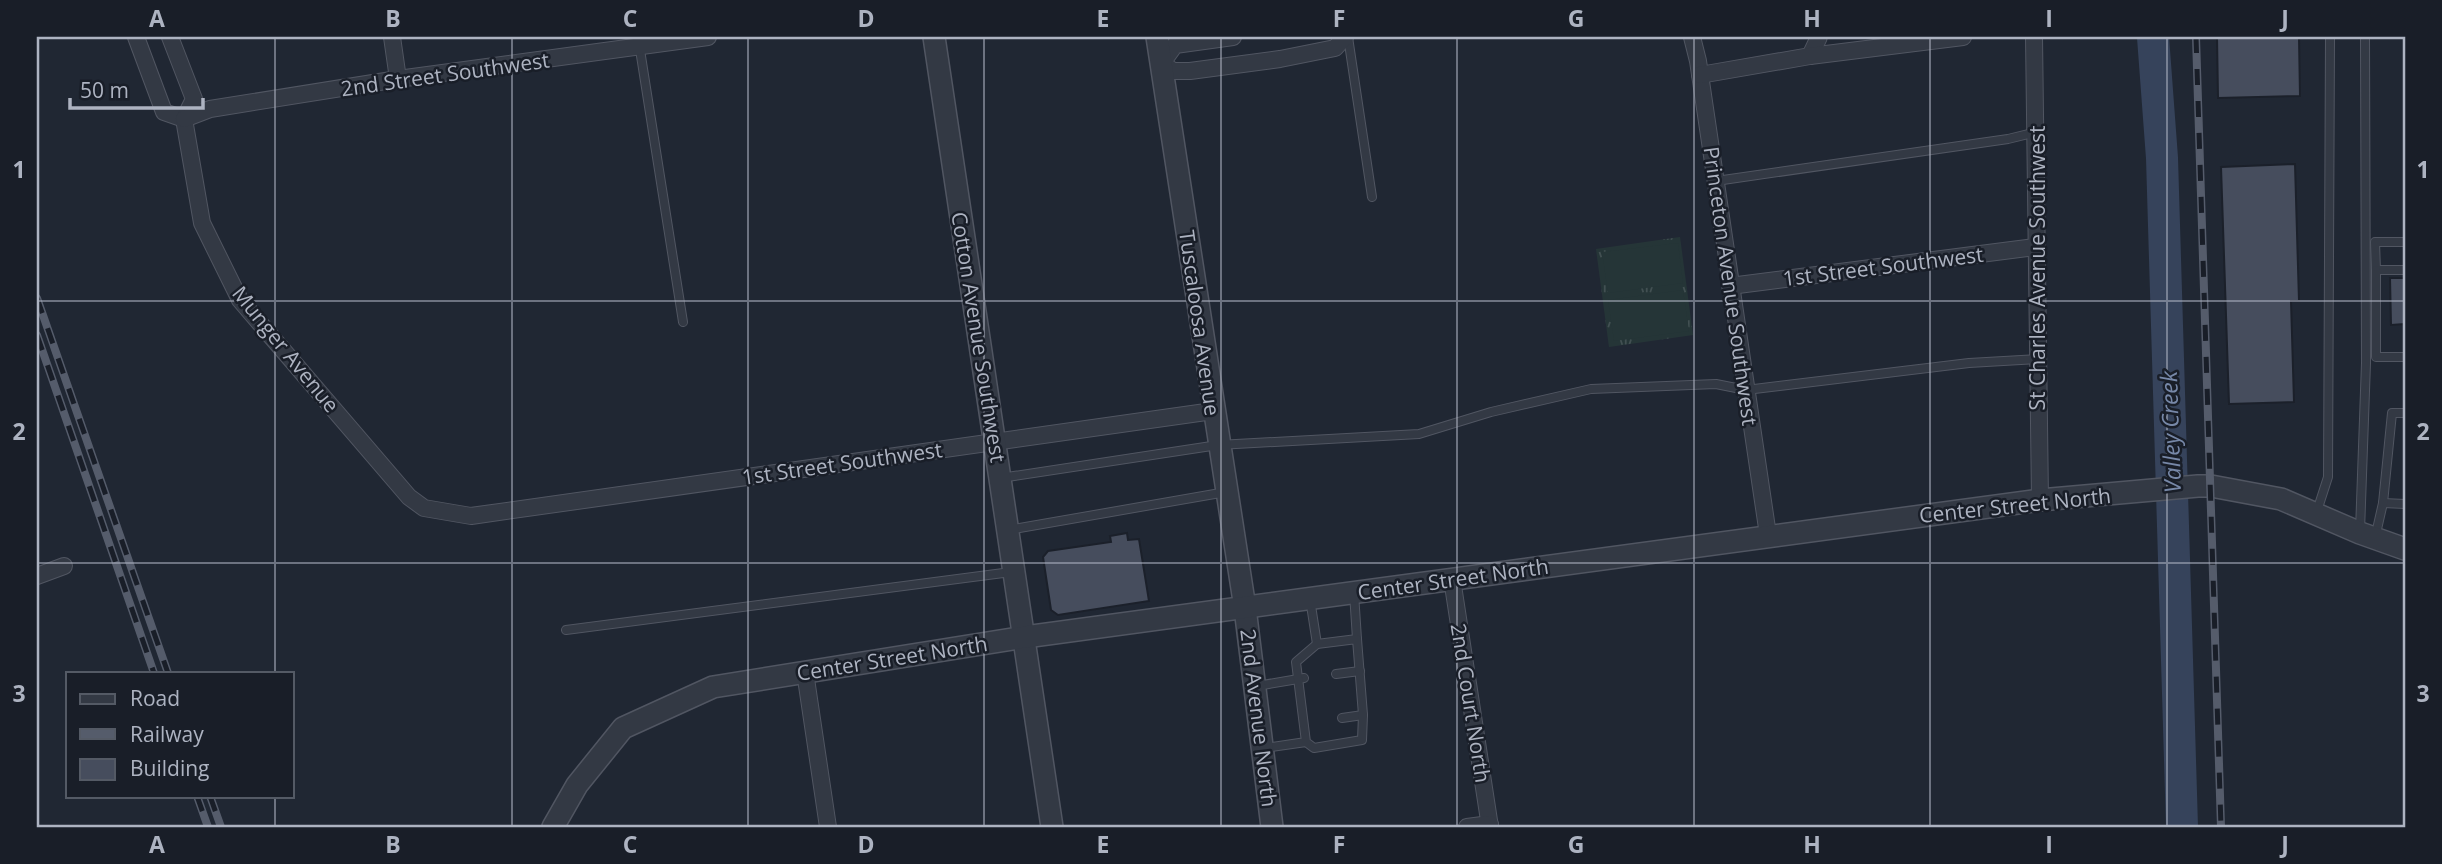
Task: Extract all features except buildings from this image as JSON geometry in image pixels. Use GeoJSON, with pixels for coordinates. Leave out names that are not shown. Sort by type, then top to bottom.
{"type":"FeatureCollection","features":[{"type":"Feature","properties":{"kind":"street"},"geometry":{"type":"LineString","coordinates":[[136,37],[164,111],[184,119]]}},
{"type":"Feature","properties":{"kind":"street","name":"Munger Avenue"},"geometry":{"type":"LineString","coordinates":[[170,37],[194,99],[184,119],[202,223],[240,300],[409,498],[424,509],[471,516]]}},
{"type":"Feature","properties":{"kind":"street"},"geometry":{"type":"LineString","coordinates":[[392,37],[398,79]]}},
{"type":"Feature","properties":{"kind":"street","name":"2nd Street Southwest"},"geometry":{"type":"LineString","coordinates":[[184,119],[211,108],[639,42],[708,37]]}},
{"type":"Feature","properties":{"kind":"street","name":"Cotton Avenue Southwest"},"geometry":{"type":"LineString","coordinates":[[933,37],[1052,827]]}},
{"type":"Feature","properties":{"kind":"street","name":"Tuscaloosa Avenue"},"geometry":{"type":"LineString","coordinates":[[1157,37],[1245,608]]}},
{"type":"Feature","properties":{"kind":"street"},"geometry":{"type":"LineString","coordinates":[[1233,37],[1175,45],[1161,63],[1173,71],[1190,71],[1280,59],[1335,48],[1346,37]]}},
{"type":"Feature","properties":{"kind":"street","name":"Princeton Avenue Southwest"},"geometry":{"type":"LineString","coordinates":[[1692,37],[1700,75],[1768,535]]}},
{"type":"Feature","properties":{"kind":"street"},"geometry":{"type":"LineString","coordinates":[[1810,56],[1819,37]]}},
{"type":"Feature","properties":{"kind":"street"},"geometry":{"type":"LineString","coordinates":[[1700,75],[1810,56],[1963,37]]}},
{"type":"Feature","properties":{"kind":"street","name":"St Charles Avenue Southwest"},"geometry":{"type":"LineString","coordinates":[[2034,37],[2040,500]]}},
{"type":"Feature","properties":{"kind":"street","name":"1st Street Southwest"},"geometry":{"type":"LineString","coordinates":[[1730,286],[2035,247]]}},
{"type":"Feature","properties":{"kind":"street","name":"1st Street Southwest"},"geometry":{"type":"LineString","coordinates":[[471,516],[1213,411]]}},
{"type":"Feature","properties":{"kind":"street","name":"Center Street North"},"geometry":{"type":"LineString","coordinates":[[553,827],[578,786],[623,728],[713,687],[1025,637],[1768,535],[2040,500],[2198,486],[2281,499],[2367,536],[2405,549]]}},
{"type":"Feature","properties":{"kind":"street"},"geometry":{"type":"LineString","coordinates":[[37,576],[64,566]]}},
{"type":"Feature","properties":{"kind":"street","name":"2nd Court North"},"geometry":{"type":"LineString","coordinates":[[1452,579],[1490,826]]}},
{"type":"Feature","properties":{"kind":"street","name":"2nd Avenue North"},"geometry":{"type":"LineString","coordinates":[[1245,608],[1272,827]]}},
{"type":"Feature","properties":{"kind":"street"},"geometry":{"type":"LineString","coordinates":[[805,672],[828,827]]}},
{"type":"Feature","properties":{"kind":"street"},"geometry":{"type":"LineString","coordinates":[[1467,827],[1490,826]]}},
{"type":"Feature","properties":{"kind":"lane"},"geometry":{"type":"LineString","coordinates":[[1346,37],[1373,197]]}},
{"type":"Feature","properties":{"kind":"lane"},"geometry":{"type":"LineString","coordinates":[[2316,514],[2328,477],[2330,37]]}},
{"type":"Feature","properties":{"kind":"lane"},"geometry":{"type":"LineString","coordinates":[[2365,37],[2367,536]]}},
{"type":"Feature","properties":{"kind":"lane"},"geometry":{"type":"LineString","coordinates":[[639,42],[683,322]]}},
{"type":"Feature","properties":{"kind":"lane"},"geometry":{"type":"LineString","coordinates":[[1716,181],[2008,139],[2036,132]]}},
{"type":"Feature","properties":{"kind":"lane"},"geometry":{"type":"LineString","coordinates":[[2405,242],[2375,242],[2376,357],[2405,357]]}},
{"type":"Feature","properties":{"kind":"lane"},"geometry":{"type":"LineString","coordinates":[[2376,270],[2405,271]]}},
{"type":"Feature","properties":{"kind":"lane"},"geometry":{"type":"LineString","coordinates":[[1000,478],[1218,445],[1419,434],[1491,412],[1591,389],[1716,384],[1746,390],[1969,363],[2037,359]]}},
{"type":"Feature","properties":{"kind":"lane"},"geometry":{"type":"LineString","coordinates":[[2367,536],[2384,503],[2392,413],[2405,413]]}},
{"type":"Feature","properties":{"kind":"lane"},"geometry":{"type":"LineString","coordinates":[[1008,530],[1226,492]]}},
{"type":"Feature","properties":{"kind":"lane"},"geometry":{"type":"LineString","coordinates":[[2384,503],[2405,504]]}},
{"type":"Feature","properties":{"kind":"lane"},"geometry":{"type":"LineString","coordinates":[[566,630],[1014,572]]}},
{"type":"Feature","properties":{"kind":"lane"},"geometry":{"type":"LineString","coordinates":[[1262,748],[1306,742],[1314,748],[1362,740],[1363,715],[1354,593]]}},
{"type":"Feature","properties":{"kind":"lane"},"geometry":{"type":"LineString","coordinates":[[1310,599],[1317,644]]}},
{"type":"Feature","properties":{"kind":"lane"},"geometry":{"type":"LineString","coordinates":[[1306,742],[1308,723],[1296,662],[1317,644],[1357,639]]}},
{"type":"Feature","properties":{"kind":"lane"},"geometry":{"type":"LineString","coordinates":[[1336,674],[1360,671]]}},
{"type":"Feature","properties":{"kind":"lane"},"geometry":{"type":"LineString","coordinates":[[1254,686],[1301,679]]}},
{"type":"Feature","properties":{"kind":"lane"},"geometry":{"type":"LineString","coordinates":[[1342,718],[1363,715]]}},
{"type":"Feature","properties":{"kind":"green space"},"geometry":{"type":"Polygon","coordinates":[[[1680,237],[1693,335],[1609,347],[1596,249],[1680,237]]]}},
{"type":"Feature","properties":{"kind":"green space"},"geometry":{"type":"Polygon","coordinates":[[[1678,243],[1683,283],[1608,293],[1602,252],[1678,243]]]}},
{"type":"Feature","properties":{"kind":"green space"},"geometry":{"type":"Polygon","coordinates":[[[1683,290],[1689,331],[1614,341],[1608,300],[1683,290]]]}},
{"type":"Feature","properties":{"kind":"waterway","name":"Valley Creek"},"geometry":{"type":"LineString","coordinates":[[2153,37],[2162,158],[2182,827]]}},
{"type":"Feature","properties":{"kind":"railway"},"geometry":{"type":"LineString","coordinates":[[2196,37],[2221,827]]}},
{"type":"Feature","properties":{"kind":"railway"},"geometry":{"type":"LineString","coordinates":[[37,298],[168,672]]}},
{"type":"Feature","properties":{"kind":"railway"},"geometry":{"type":"LineString","coordinates":[[37,335],[154,672]]}},
{"type":"Feature","properties":{"kind":"railway"},"geometry":{"type":"LineString","coordinates":[[198,798],[208,827]]}},
{"type":"Feature","properties":{"kind":"railway"},"geometry":{"type":"LineString","coordinates":[[211,798],[221,827]]}}]}
